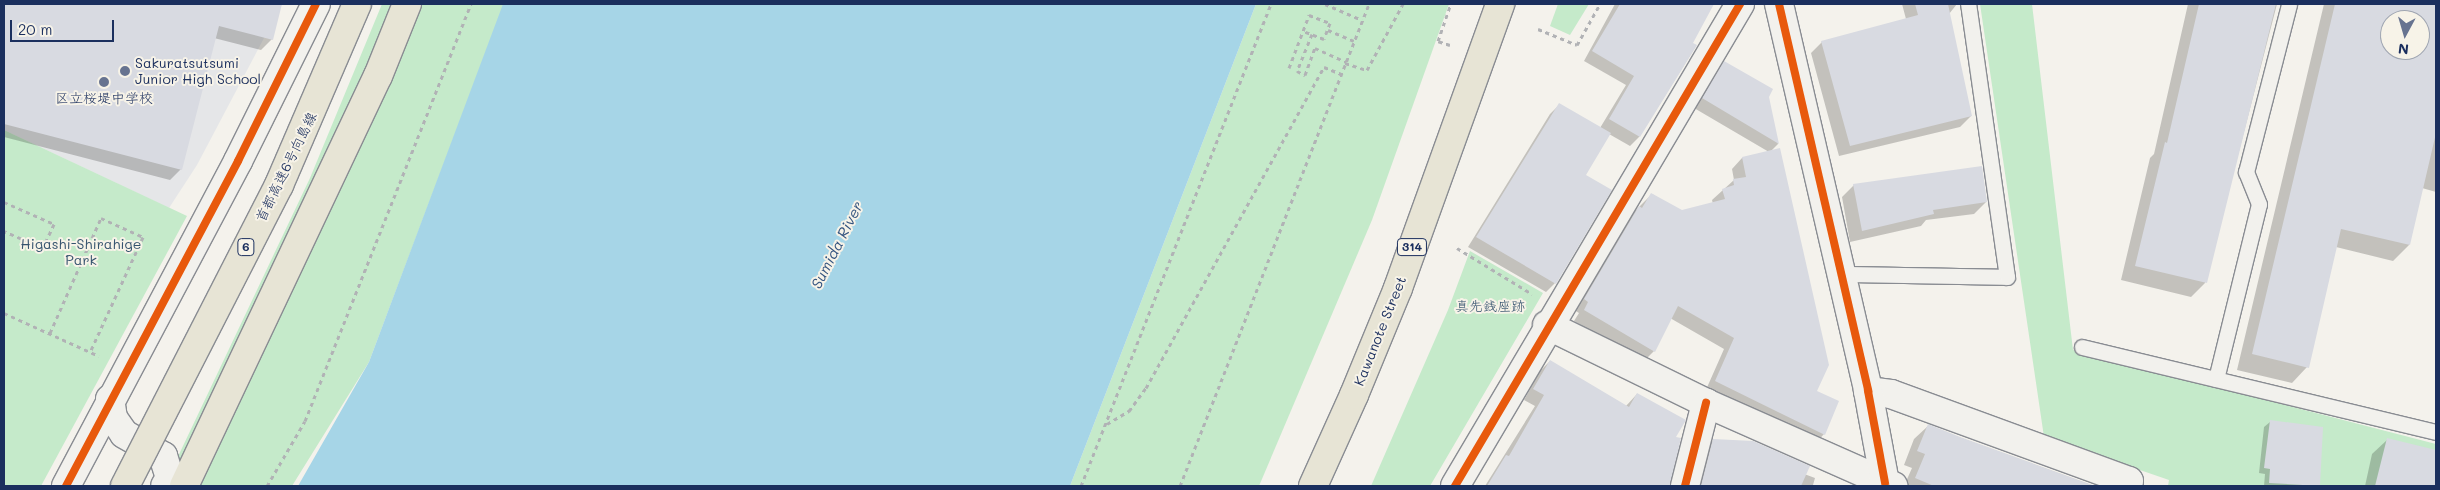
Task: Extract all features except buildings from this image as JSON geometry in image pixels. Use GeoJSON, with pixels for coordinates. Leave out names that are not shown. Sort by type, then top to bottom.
{"type":"FeatureCollection","features":[{"type":"Feature","properties":{"kind":"main road","name":"首都高速6号向島線"},"geometry":{"type":"LineString","coordinates":[[125,486],[163,408],[279,185],[357,4]]}},
{"type":"Feature","properties":{"kind":"main road"},"geometry":{"type":"LineString","coordinates":[[184,486],[378,76],[407,4]]}},
{"type":"Feature","properties":{"kind":"main road","name":"Kawanote Street"},"geometry":{"type":"LineString","coordinates":[[1313,486],[1354,396],[1398,288],[1500,4]]}},
{"type":"Feature","properties":{"kind":"main road"},"geometry":{"type":"LineString","coordinates":[[120,486],[163,408]]}},
{"type":"Feature","properties":{"kind":"street"},"geometry":{"type":"LineString","coordinates":[[66,486],[127,367],[238,161],[316,4]]}},
{"type":"Feature","properties":{"kind":"street"},"geometry":{"type":"LineString","coordinates":[[1455,486],[1547,325],[1740,4]]}},
{"type":"Feature","properties":{"kind":"street"},"geometry":{"type":"LineString","coordinates":[[1783,5],[1889,485]]}},
{"type":"Feature","properties":{"kind":"street"},"geometry":{"type":"LineString","coordinates":[[1547,325],[1706,403],[1889,485]]}},
{"type":"Feature","properties":{"kind":"street"},"geometry":{"type":"LineString","coordinates":[[1868,391],[1891,394],[1927,407],[2129,481],[2128,486]]}},
{"type":"Feature","properties":{"kind":"street"},"geometry":{"type":"LineString","coordinates":[[110,400],[112,418],[124,434],[164,456],[170,478],[165,486]]}},
{"type":"Feature","properties":{"kind":"street"},"geometry":{"type":"LineString","coordinates":[[1685,486],[1706,403]]}},
{"type":"Feature","properties":{"kind":"lane"},"geometry":{"type":"LineString","coordinates":[[1842,274],[2007,277],[1968,4]]}},
{"type":"Feature","properties":{"kind":"lane"},"geometry":{"type":"LineString","coordinates":[[2216,379],[2259,204],[2246,172],[2289,4]]}},
{"type":"Feature","properties":{"kind":"lane"},"geometry":{"type":"LineString","coordinates":[[2082,348],[2436,432]]}},
{"type":"Feature","properties":{"kind":"path"},"geometry":{"type":"LineString","coordinates":[[267,486],[305,421],[471,4]]}},
{"type":"Feature","properties":{"kind":"path"},"geometry":{"type":"LineString","coordinates":[[1081,486],[1271,4]]}},
{"type":"Feature","properties":{"kind":"path"},"geometry":{"type":"LineString","coordinates":[[1325,4],[1362,20]]}},
{"type":"Feature","properties":{"kind":"path"},"geometry":{"type":"LineString","coordinates":[[1180,486],[1369,4]]}},
{"type":"Feature","properties":{"kind":"path"},"geometry":{"type":"LineString","coordinates":[[1312,34],[1297,71],[1305,75],[1315,48],[1366,70],[1403,4]]}},
{"type":"Feature","properties":{"kind":"path"},"geometry":{"type":"LineString","coordinates":[[1450,45],[1438,41],[1451,4]]}},
{"type":"Feature","properties":{"kind":"path"},"geometry":{"type":"LineString","coordinates":[[1538,29],[1577,45],[1600,4]]}},
{"type":"Feature","properties":{"kind":"path"},"geometry":{"type":"LineString","coordinates":[[1289,68],[1310,14],[1330,23],[1324,39],[1304,31]]}},
{"type":"Feature","properties":{"kind":"path"},"geometry":{"type":"LineString","coordinates":[[1328,30],[1354,41]]}},
{"type":"Feature","properties":{"kind":"path"},"geometry":{"type":"LineString","coordinates":[[1107,424],[1129,411],[1146,388],[1324,67],[1341,74]]}},
{"type":"Feature","properties":{"kind":"path"},"geometry":{"type":"LineString","coordinates":[[4,202],[54,224],[44,248],[4,231]]}},
{"type":"Feature","properties":{"kind":"path"},"geometry":{"type":"LineString","coordinates":[[50,333],[101,218],[143,237],[90,352]]}},
{"type":"Feature","properties":{"kind":"path"},"geometry":{"type":"LineString","coordinates":[[1457,248],[1532,293],[1528,301]]}},
{"type":"Feature","properties":{"kind":"path"},"geometry":{"type":"LineString","coordinates":[[4,313],[127,367]]}},
{"type":"Feature","properties":{"kind":"shaded area","name":"Sakuratsutsumi Junior High School"},"geometry":{"type":"Polygon","coordinates":[[[4,4],[282,4],[197,165],[169,208],[4,130],[4,4]]]}},
{"type":"Feature","properties":{"kind":"green space"},"geometry":{"type":"Polygon","coordinates":[[[382,4],[504,4],[369,362],[292,486],[164,486],[310,178],[382,4]]]}},
{"type":"Feature","properties":{"kind":"green space"},"geometry":{"type":"Polygon","coordinates":[[[1256,4],[1449,4],[1372,220],[1259,486],[1070,486],[1256,4]]]}},
{"type":"Feature","properties":{"kind":"green space"},"geometry":{"type":"Polygon","coordinates":[[[1558,4],[1589,4],[1570,35],[1550,26],[1558,4]]]}},
{"type":"Feature","properties":{"kind":"green space"},"geometry":{"type":"Polygon","coordinates":[[[1980,4],[2032,4],[2073,350],[2436,444],[2436,486],[2168,486],[2169,480],[2044,437],[1980,4]]]}},
{"type":"Feature","properties":{"kind":"green space","name":"Higashi-Shirahige Park"},"geometry":{"type":"Polygon","coordinates":[[[4,130],[187,216],[41,486],[4,486],[4,130]]]}},
{"type":"Feature","properties":{"kind":"green space","name":"真先銭座跡"},"geometry":{"type":"Polygon","coordinates":[[[1470,251],[1543,293],[1430,486],[1371,486],[1448,310],[1470,251]]]}},
{"type":"Feature","properties":{"kind":"water","name":"Sumida River"},"geometry":{"type":"Polygon","coordinates":[[[503,4],[1256,4],[1070,486],[298,486],[369,362],[503,4]]]}},
{"type":"Feature","properties":{"kind":"cycle path"},"geometry":{"type":"LineString","coordinates":[[66,486],[238,161],[316,4]]}},
{"type":"Feature","properties":{"kind":"cycle path"},"geometry":{"type":"LineString","coordinates":[[1455,486],[1740,4]]}},
{"type":"Feature","properties":{"kind":"cycle path"},"geometry":{"type":"LineString","coordinates":[[1779,4],[1868,391],[1885,483]]}},
{"type":"Feature","properties":{"kind":"cycle path"},"geometry":{"type":"LineString","coordinates":[[1685,486],[1706,403]]}},
{"type":"Feature","properties":{"kind":"place","name":"Sakuratsutsumi Junior High School"},"geometry":{"type":"Point","coordinates":[125,71]}},
{"type":"Feature","properties":{"kind":"place","name":"区立桜堤中学校"},"geometry":{"type":"Point","coordinates":[104,82]}}]}
